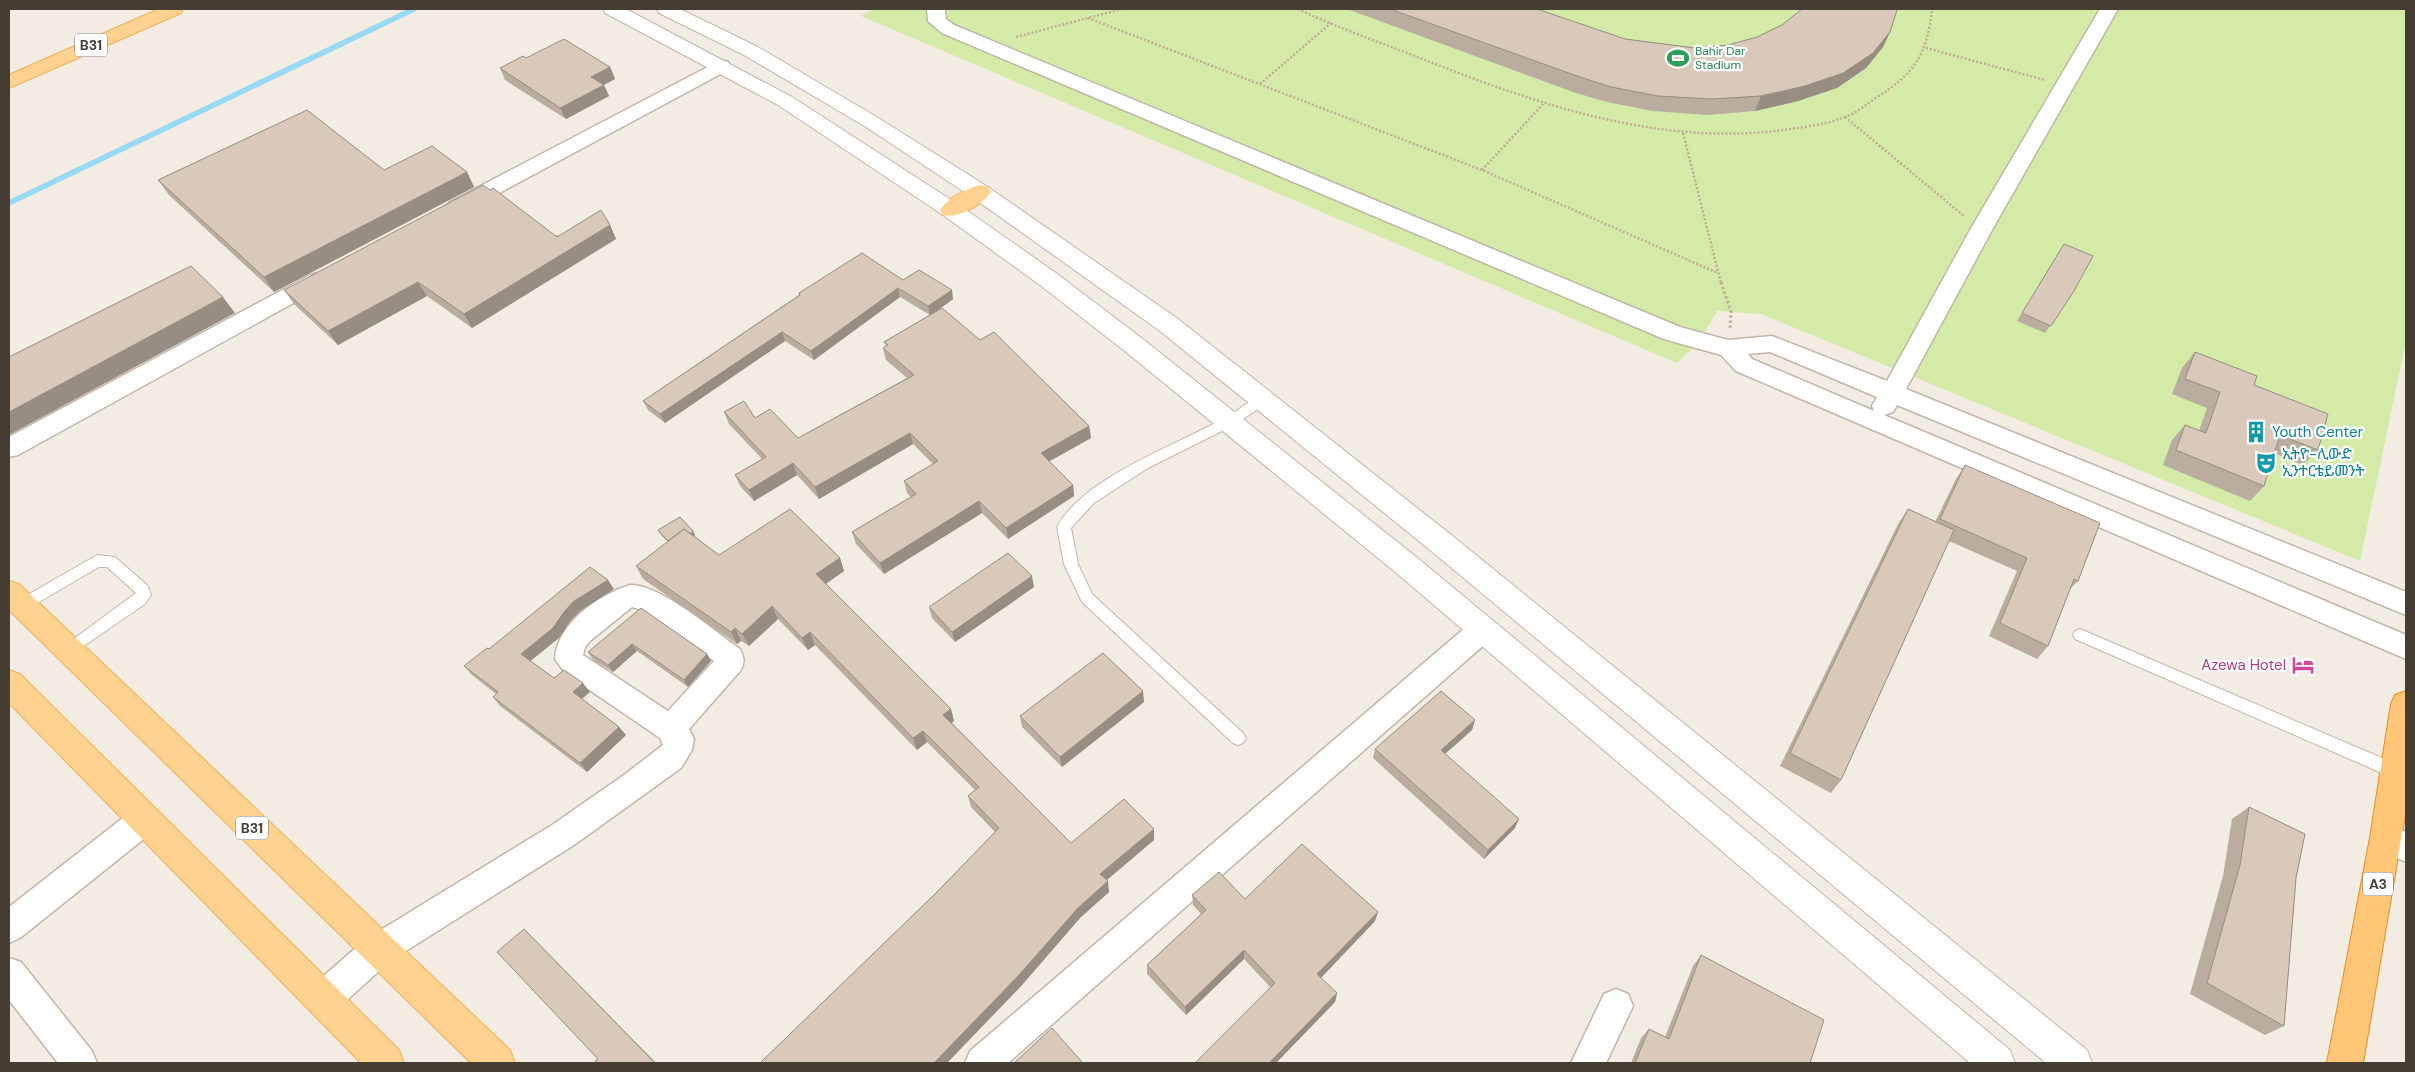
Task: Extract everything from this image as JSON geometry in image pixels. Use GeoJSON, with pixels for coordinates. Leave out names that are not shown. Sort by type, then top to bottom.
{"type":"FeatureCollection","features":[{"type":"Feature","properties":{"kind":"highway","name":"A3"},"geometry":{"type":"LineString","coordinates":[[2345,1063],[2396,843],[2397,772],[2406,704]]}},
{"type":"Feature","properties":{"kind":"main road","name":"B31"},"geometry":{"type":"LineString","coordinates":[[9,69],[145,9]]}},
{"type":"Feature","properties":{"kind":"main road","name":"B31"},"geometry":{"type":"LineString","coordinates":[[9,82],[174,9]]}},
{"type":"Feature","properties":{"kind":"main road"},"geometry":{"type":"LineString","coordinates":[[951,210],[980,192]]}},
{"type":"Feature","properties":{"kind":"main road","name":"B31"},"geometry":{"type":"LineString","coordinates":[[16,599],[497,1063]]}},
{"type":"Feature","properties":{"kind":"main road"},"geometry":{"type":"LineString","coordinates":[[9,683],[386,1063]]}},
{"type":"Feature","properties":{"kind":"street"},"geometry":{"type":"LineString","coordinates":[[612,9],[793,106],[951,210],[1048,279],[1135,346],[1483,630],[1997,1063]]}},
{"type":"Feature","properties":{"kind":"street"},"geometry":{"type":"LineString","coordinates":[[666,9],[751,51],[811,85],[980,192],[1169,325],[2074,1063]]}},
{"type":"Feature","properties":{"kind":"street"},"geometry":{"type":"LineString","coordinates":[[936,9],[936,21],[948,29],[1672,333],[1699,342],[1728,348],[1772,344],[1893,392],[2406,604]]}},
{"type":"Feature","properties":{"kind":"street"},"geometry":{"type":"LineString","coordinates":[[1875,419],[1893,392],[1981,230],[2109,9]]}},
{"type":"Feature","properties":{"kind":"street"},"geometry":{"type":"LineString","coordinates":[[441,215],[721,66]]}},
{"type":"Feature","properties":{"kind":"street"},"geometry":{"type":"LineString","coordinates":[[9,448],[338,269]]}},
{"type":"Feature","properties":{"kind":"street"},"geometry":{"type":"LineString","coordinates":[[1728,348],[1744,365],[1875,419],[2406,647]]}},
{"type":"Feature","properties":{"kind":"street"},"geometry":{"type":"LineString","coordinates":[[323,999],[378,950],[563,835],[635,785],[677,750],[680,739],[670,729],[583,672],[569,659],[569,649],[576,637],[628,596],[640,596],[652,602],[730,657],[732,662],[670,729]]}},
{"type":"Feature","properties":{"kind":"street"},"geometry":{"type":"LineString","coordinates":[[982,1063],[1483,630]]}},
{"type":"Feature","properties":{"kind":"street"},"geometry":{"type":"LineString","coordinates":[[9,927],[144,820]]}},
{"type":"Feature","properties":{"kind":"street"},"geometry":{"type":"LineString","coordinates":[[9,974],[80,1063]]}},
{"type":"Feature","properties":{"kind":"street"},"geometry":{"type":"LineString","coordinates":[[1588,1063],[1616,1006]]}},
{"type":"Feature","properties":{"kind":"lane"},"geometry":{"type":"LineString","coordinates":[[1238,738],[1087,598],[1074,576],[1067,553],[1064,526],[1090,499],[1143,464],[1229,422],[1263,400]]}},
{"type":"Feature","properties":{"kind":"lane"},"geometry":{"type":"LineString","coordinates":[[16,599],[97,561],[105,560],[110,561],[143,590],[144,595],[140,600],[69,650]]}},
{"type":"Feature","properties":{"kind":"lane"},"geometry":{"type":"LineString","coordinates":[[2080,635],[2397,772]]}},
{"type":"Feature","properties":{"kind":"path"},"geometry":{"type":"LineString","coordinates":[[986,44],[1122,9]]}},
{"type":"Feature","properties":{"kind":"path"},"geometry":{"type":"LineString","coordinates":[[1298,9],[1517,94],[1601,119],[1683,133],[1734,136],[1791,130],[1845,117],[1879,96],[1914,71],[1926,48],[1932,9]]}},
{"type":"Feature","properties":{"kind":"path"},"geometry":{"type":"LineString","coordinates":[[1088,18],[1482,170],[1718,273]]}},
{"type":"Feature","properties":{"kind":"path"},"geometry":{"type":"LineString","coordinates":[[1260,84],[1331,23]]}},
{"type":"Feature","properties":{"kind":"path"},"geometry":{"type":"LineString","coordinates":[[1926,48],[2065,86]]}},
{"type":"Feature","properties":{"kind":"path"},"geometry":{"type":"LineString","coordinates":[[1482,170],[1545,102]]}},
{"type":"Feature","properties":{"kind":"path"},"geometry":{"type":"LineString","coordinates":[[1845,117],[1981,230]]}},
{"type":"Feature","properties":{"kind":"path"},"geometry":{"type":"LineString","coordinates":[[1683,133],[1718,273],[1731,312],[1728,348]]}},
{"type":"Feature","properties":{"kind":"green space"},"geometry":{"type":"Polygon","coordinates":[[[874,9],[2406,9],[2406,341],[2360,561],[1761,314],[1717,311],[1699,342],[1677,363],[861,16],[874,9]]]}},
{"type":"Feature","properties":{"kind":"building","name":"Bahir Dar Stadium"},"geometry":{"type":"Polygon","coordinates":[[[1390,9],[1537,9],[1625,39],[1695,48],[1728,45],[1757,37],[1782,25],[1802,9],[1897,10],[1890,32],[1873,53],[1843,73],[1805,86],[1761,96],[1712,99],[1658,96],[1611,87],[1390,9]]]}},
{"type":"Feature","properties":{"kind":"building"},"geometry":{"type":"Polygon","coordinates":[[[564,39],[610,67],[591,77],[604,85],[560,108],[500,68],[523,56],[526,58],[564,39]]]}},
{"type":"Feature","properties":{"kind":"building"},"geometry":{"type":"Polygon","coordinates":[[[307,110],[384,170],[432,146],[467,172],[264,277],[158,180],[307,110]]]}},
{"type":"Feature","properties":{"kind":"building"},"geometry":{"type":"Polygon","coordinates":[[[483,185],[490,190],[493,188],[557,237],[601,210],[610,225],[464,314],[418,282],[328,331],[284,290],[483,185]]]}},
{"type":"Feature","properties":{"kind":"building"},"geometry":{"type":"Polygon","coordinates":[[[2064,244],[2093,256],[2074,291],[2051,326],[2022,313],[2064,244]]]}},
{"type":"Feature","properties":{"kind":"building"},"geometry":{"type":"Polygon","coordinates":[[[862,253],[903,280],[919,270],[952,290],[928,306],[898,288],[811,351],[782,332],[660,414],[643,401],[800,295],[799,293],[862,253]]]}},
{"type":"Feature","properties":{"kind":"building"},"geometry":{"type":"Polygon","coordinates":[[[191,266],[223,297],[9,412],[9,357],[191,266]]]}},
{"type":"Feature","properties":{"kind":"building"},"geometry":{"type":"Polygon","coordinates":[[[942,308],[980,340],[994,332],[1089,426],[1041,453],[1073,485],[1006,528],[979,501],[880,563],[852,532],[916,494],[904,481],[938,461],[910,433],[815,487],[793,463],[749,490],[735,475],[766,457],[724,412],[744,401],[755,418],[770,409],[798,438],[914,375],[883,348],[888,345],[884,342],[942,308]]]}},
{"type":"Feature","properties":{"kind":"building"},"geometry":{"type":"Polygon","coordinates":[[[2195,352],[2257,376],[2254,385],[2328,414],[2318,450],[2280,435],[2264,486],[2176,450],[2185,425],[2206,433],[2220,392],[2185,379],[2195,352]]]}},
{"type":"Feature","properties":{"kind":"building"},"geometry":{"type":"Polygon","coordinates":[[[1965,465],[2100,523],[2078,581],[2074,579],[2048,646],[2000,623],[2027,558],[1940,519],[1965,465]]]}},
{"type":"Feature","properties":{"kind":"building"},"geometry":{"type":"Polygon","coordinates":[[[790,509],[840,558],[816,574],[951,709],[943,715],[1071,843],[1124,799],[1154,829],[1100,874],[1108,881],[1078,908],[1019,975],[934,1063],[760,1063],[936,893],[999,828],[968,796],[979,787],[923,731],[913,738],[810,632],[802,638],[772,606],[742,634],[735,628],[731,632],[636,566],[684,529],[719,555],[790,509]]]}},
{"type":"Feature","properties":{"kind":"building"},"geometry":{"type":"Polygon","coordinates":[[[1908,509],[1954,530],[1841,780],[1790,753],[1908,509]]]}},
{"type":"Feature","properties":{"kind":"building"},"geometry":{"type":"Polygon","coordinates":[[[680,517],[693,531],[690,534],[684,529],[668,541],[658,530],[680,517]]]}},
{"type":"Feature","properties":{"kind":"building"},"geometry":{"type":"Polygon","coordinates":[[[1008,553],[1032,576],[952,632],[929,607],[1008,553]]]}},
{"type":"Feature","properties":{"kind":"building"},"geometry":{"type":"Polygon","coordinates":[[[590,567],[608,580],[574,601],[553,628],[521,654],[554,678],[564,670],[583,683],[573,692],[619,727],[580,763],[493,697],[498,692],[464,666],[487,648],[489,649],[590,567]]]}},
{"type":"Feature","properties":{"kind":"building"},"geometry":{"type":"Polygon","coordinates":[[[641,608],[707,654],[684,680],[632,644],[608,665],[588,652],[641,608]]]}},
{"type":"Feature","properties":{"kind":"building"},"geometry":{"type":"Polygon","coordinates":[[[1103,653],[1143,691],[1060,757],[1020,716],[1103,653]]]}},
{"type":"Feature","properties":{"kind":"building"},"geometry":{"type":"Polygon","coordinates":[[[1441,691],[1475,720],[1441,750],[1519,819],[1488,850],[1375,749],[1441,691]]]}},
{"type":"Feature","properties":{"kind":"building"},"geometry":{"type":"Polygon","coordinates":[[[2249,807],[2305,834],[2296,878],[2284,1026],[2207,983],[2240,865],[2249,807]]]}},
{"type":"Feature","properties":{"kind":"building"},"geometry":{"type":"Polygon","coordinates":[[[1302,844],[1378,912],[1317,974],[1337,993],[1269,1063],[1195,1063],[1275,983],[1244,950],[1185,1007],[1147,965],[1206,910],[1192,895],[1219,872],[1245,899],[1302,844]]]}},
{"type":"Feature","properties":{"kind":"building"},"geometry":{"type":"Polygon","coordinates":[[[524,929],[655,1063],[597,1063],[595,1061],[598,1059],[497,952],[524,929]]]}},
{"type":"Feature","properties":{"kind":"building"},"geometry":{"type":"Polygon","coordinates":[[[1701,955],[1824,1020],[1810,1063],[1635,1063],[1649,1029],[1669,1039],[1701,955]]]}},
{"type":"Feature","properties":{"kind":"building"},"geometry":{"type":"Polygon","coordinates":[[[1052,1028],[1081,1063],[1014,1063],[1052,1028]]]}},
{"type":"Feature","properties":{"kind":"waterway"},"geometry":{"type":"LineString","coordinates":[[9,203],[414,9]]}},
{"type":"Feature","properties":{"kind":"place","name":"Bahir Dar Stadium"},"geometry":{"type":"Point","coordinates":[1678,58]}},
{"type":"Feature","properties":{"kind":"place","name":"Youth Center"},"geometry":{"type":"Point","coordinates":[2256,432]}},
{"type":"Feature","properties":{"kind":"place","name":"ኢትዮ-ሊውድ ኢንተርቴይመንት"},"geometry":{"type":"Point","coordinates":[2266,463]}},
{"type":"Feature","properties":{"kind":"place","name":"Azewa Hotel"},"geometry":{"type":"Point","coordinates":[2303,665]}}]}
